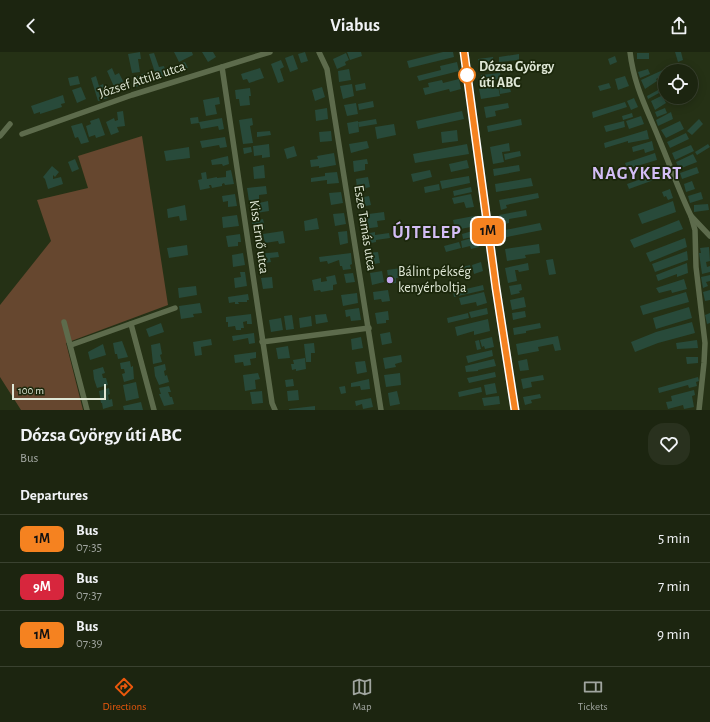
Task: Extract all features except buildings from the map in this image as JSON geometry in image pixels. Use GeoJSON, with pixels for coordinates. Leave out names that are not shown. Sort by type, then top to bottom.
{"type":"FeatureCollection","features":[{"type":"Feature","properties":{"kind":"street","name":"József Attila utca"},"geometry":{"type":"LineString","coordinates":[[22,134],[132,95],[270,52]]}},
{"type":"Feature","properties":{"kind":"street","name":"Esze Tamás utca"},"geometry":{"type":"LineString","coordinates":[[319,52],[327,69],[381,410]]}},
{"type":"Feature","properties":{"kind":"street"},"geometry":{"type":"LineString","coordinates":[[464,52],[496,288],[515,410]]}},
{"type":"Feature","properties":{"kind":"street"},"geometry":{"type":"LineString","coordinates":[[630,52],[642,102],[691,216],[695,230],[696,267],[705,343],[699,410]]}},
{"type":"Feature","properties":{"kind":"street","name":"Kiss Ernő utca"},"geometry":{"type":"LineString","coordinates":[[222,67],[262,342],[274,410]]}},
{"type":"Feature","properties":{"kind":"street"},"geometry":{"type":"LineString","coordinates":[[0,136],[10,124]]}},
{"type":"Feature","properties":{"kind":"street"},"geometry":{"type":"LineString","coordinates":[[691,216],[710,236]]}},
{"type":"Feature","properties":{"kind":"street"},"geometry":{"type":"LineString","coordinates":[[71,345],[175,308]]}},
{"type":"Feature","properties":{"kind":"street"},"geometry":{"type":"LineString","coordinates":[[64,322],[87,410]]}},
{"type":"Feature","properties":{"kind":"street"},"geometry":{"type":"LineString","coordinates":[[131,324],[154,410]]}},
{"type":"Feature","properties":{"kind":"street"},"geometry":{"type":"LineString","coordinates":[[262,342],[369,328]]}},
{"type":"Feature","properties":{"kind":"shaded area"},"geometry":{"type":"Polygon","coordinates":[[[142,136],[168,305],[66,343],[83,410],[21,410],[0,377],[0,305],[51,241],[37,200],[88,188],[78,156],[142,136]]]}},
{"type":"Feature","properties":{"kind":"bus line","name":"1M"},"geometry":{"type":"LineString","coordinates":[[464,52],[496,288],[515,410]]}},
{"type":"Feature","properties":{"kind":"place","name":"Dózsa György úti ABC"},"geometry":{"type":"Point","coordinates":[467,75]}},
{"type":"Feature","properties":{"kind":"place","name":"Bálint pékség kenyérboltja"},"geometry":{"type":"Point","coordinates":[390,280]}},
{"type":"Feature","properties":{"kind":"district","name":"NAGYKERT"},"geometry":{"type":"Point","coordinates":[637,174]}},
{"type":"Feature","properties":{"kind":"district","name":"ÚJTELEP"},"geometry":{"type":"Point","coordinates":[427,233]}}]}
